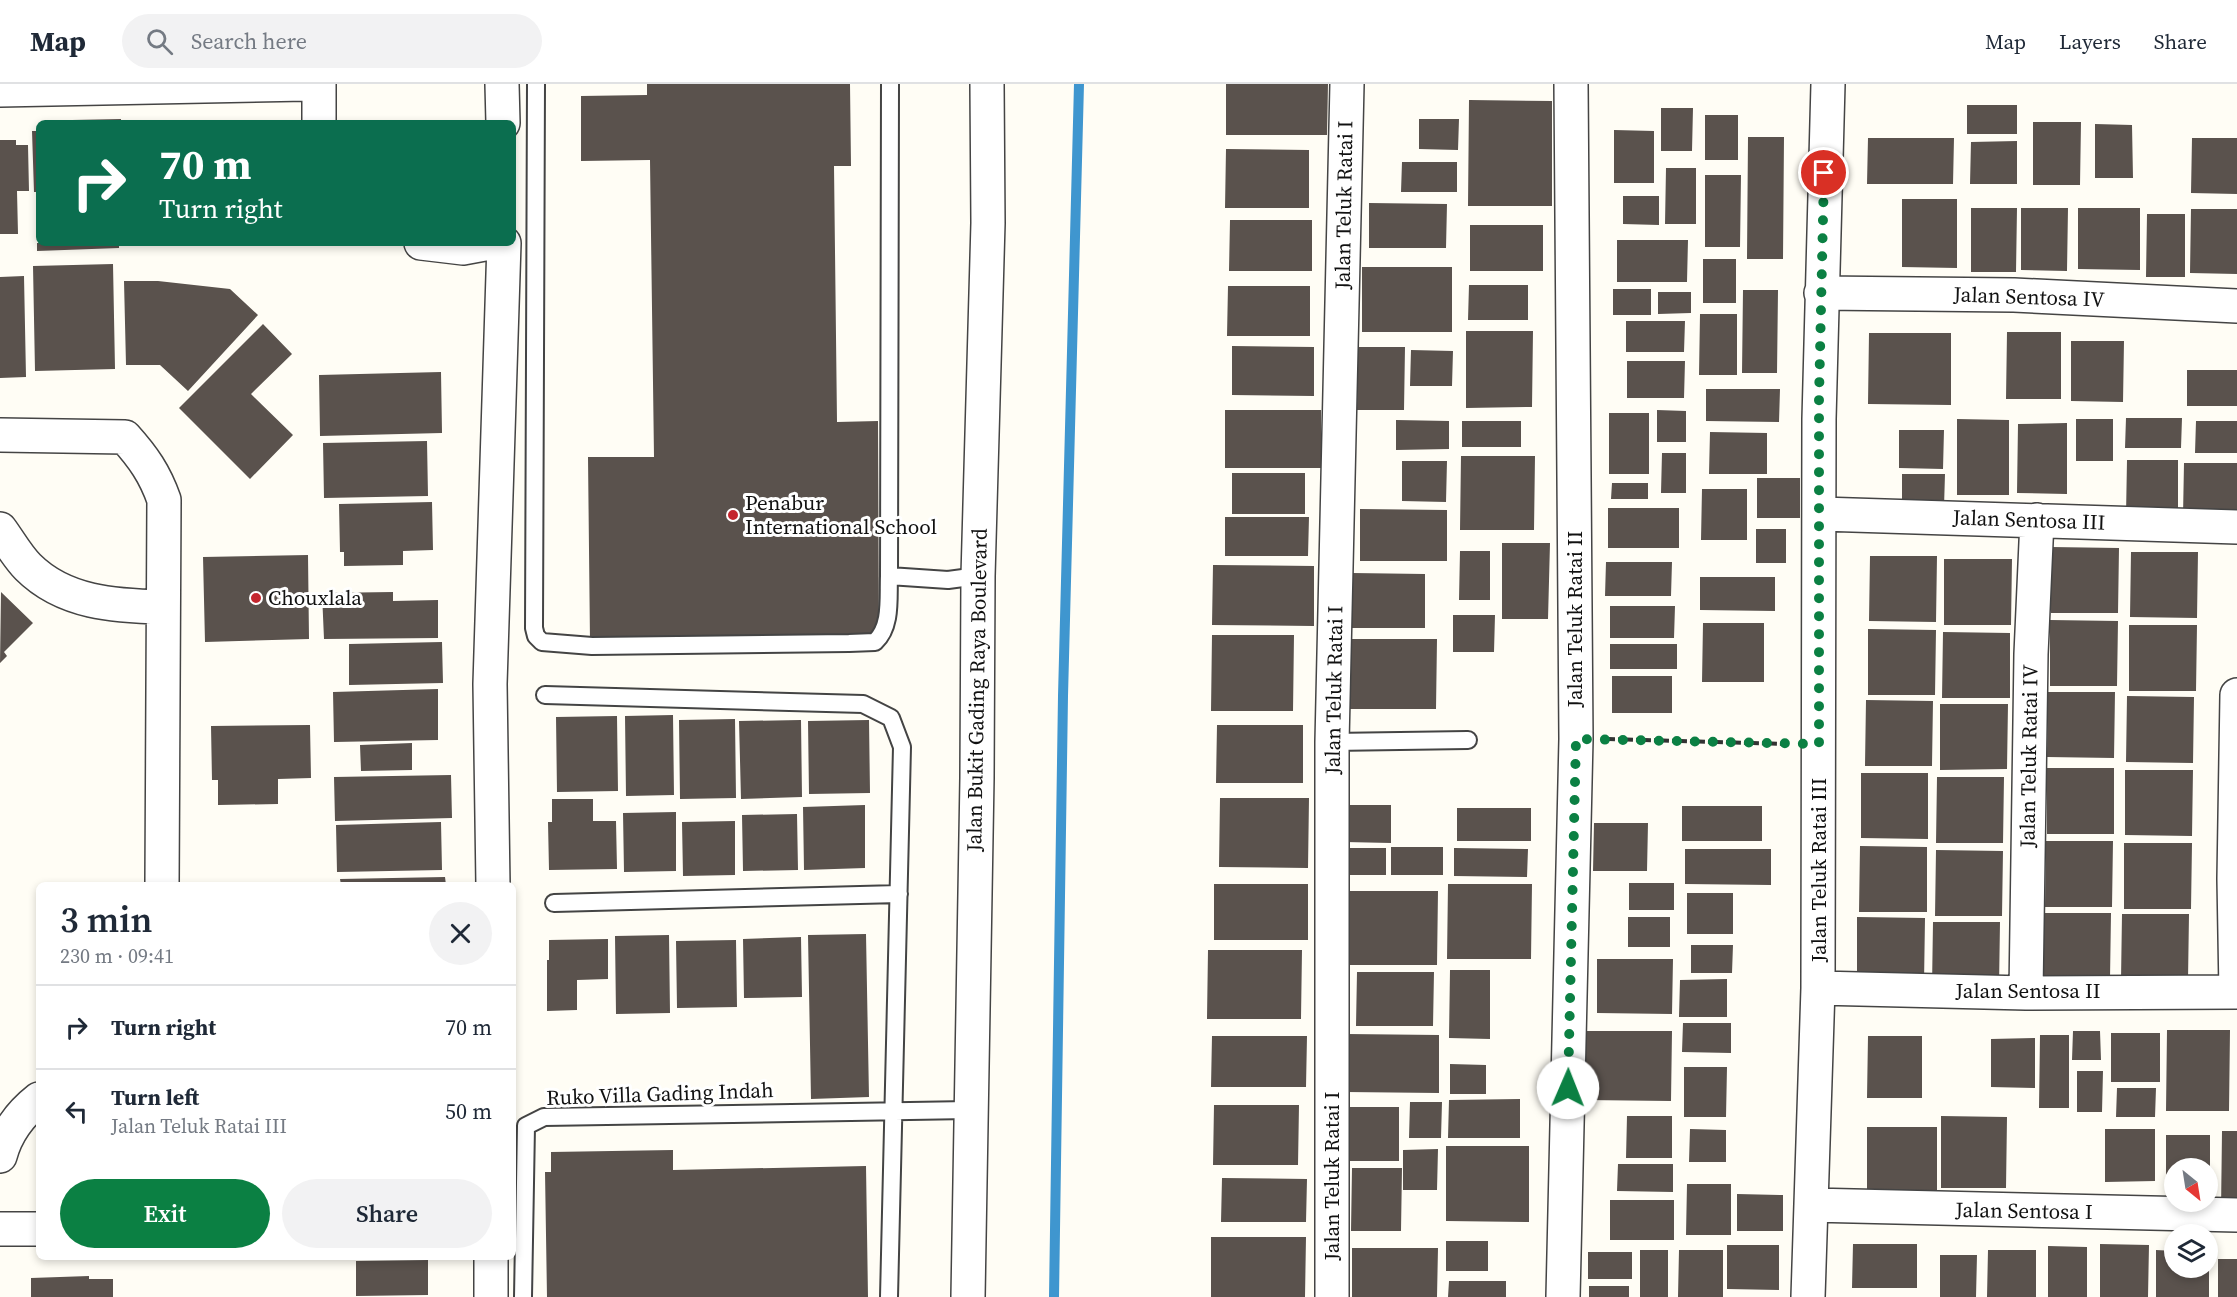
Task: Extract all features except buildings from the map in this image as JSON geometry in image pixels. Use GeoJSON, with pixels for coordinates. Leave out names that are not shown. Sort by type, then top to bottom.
{"type":"FeatureCollection","features":[{"type":"Feature","properties":{"kind":"street"},"geometry":{"type":"LineString","coordinates":[[0,90],[306,84]]}},
{"type":"Feature","properties":{"kind":"street"},"geometry":{"type":"LineString","coordinates":[[319,120],[320,84]]}},
{"type":"Feature","properties":{"kind":"street"},"geometry":{"type":"LineString","coordinates":[[502,84],[503,120]]}},
{"type":"Feature","properties":{"kind":"street","name":"Jalan Bukit Gading Raya Boulevard"},"geometry":{"type":"LineString","coordinates":[[968,1297],[969,1110],[977,778],[978,576],[988,223],[987,84]]}},
{"type":"Feature","properties":{"kind":"street","name":"Jalan Teluk Ratai I"},"geometry":{"type":"LineString","coordinates":[[1332,1297],[1332,742],[1347,84]]}},
{"type":"Feature","properties":{"kind":"street","name":"Jalan Teluk Ratai II"},"geometry":{"type":"LineString","coordinates":[[1563,1297],[1576,739],[1571,84]]}},
{"type":"Feature","properties":{"kind":"street","name":"Jalan Teluk Ratai III"},"geometry":{"type":"LineString","coordinates":[[1808,1297],[1818,988],[1821,293],[1828,84]]}},
{"type":"Feature","properties":{"kind":"street"},"geometry":{"type":"LineString","coordinates":[[446,246],[463,248],[474,246]]}},
{"type":"Feature","properties":{"kind":"street"},"geometry":{"type":"LineString","coordinates":[[493,882],[490,684],[504,246]]}},
{"type":"Feature","properties":{"kind":"street","name":"Jalan Sentosa IV"},"geometry":{"type":"LineString","coordinates":[[1821,293],[2014,295],[2237,306]]}},
{"type":"Feature","properties":{"kind":"street"},"geometry":{"type":"LineString","coordinates":[[0,435],[125,437],[146,461],[164,500],[162,882]]}},
{"type":"Feature","properties":{"kind":"street","name":"Jalan Sentosa III"},"geometry":{"type":"LineString","coordinates":[[1821,514],[2237,527]]}},
{"type":"Feature","properties":{"kind":"street","name":"Jalan Teluk Ratai IV"},"geometry":{"type":"LineString","coordinates":[[2026,993],[2031,654],[2037,519]]}},
{"type":"Feature","properties":{"kind":"street"},"geometry":{"type":"LineString","coordinates":[[0,529],[29,567],[69,594],[115,606],[163,607]]}},
{"type":"Feature","properties":{"kind":"street"},"geometry":{"type":"LineString","coordinates":[[2237,695],[2234,879],[2237,992]]}},
{"type":"Feature","properties":{"kind":"street","name":"Jalan Sentosa II"},"geometry":{"type":"LineString","coordinates":[[1818,988],[2026,993],[2237,992]]}},
{"type":"Feature","properties":{"kind":"street"},"geometry":{"type":"LineString","coordinates":[[0,1156],[4,1141],[25,1110],[36,1101]]}},
{"type":"Feature","properties":{"kind":"street","name":"Jalan Sentosa I"},"geometry":{"type":"LineString","coordinates":[[1811,1205],[2237,1215]]}},
{"type":"Feature","properties":{"kind":"street"},"geometry":{"type":"LineString","coordinates":[[0,1229],[36,1229]]}},
{"type":"Feature","properties":{"kind":"street"},"geometry":{"type":"LineString","coordinates":[[491,1260],[491,1297]]}},
{"type":"Feature","properties":{"kind":"lane"},"geometry":{"type":"LineString","coordinates":[[536,84],[536,636],[542,642],[583,646],[875,642],[882,636],[886,624],[889,576],[890,84]]}},
{"type":"Feature","properties":{"kind":"lane"},"geometry":{"type":"LineString","coordinates":[[889,576],[948,580],[978,576]]}},
{"type":"Feature","properties":{"kind":"lane"},"geometry":{"type":"LineString","coordinates":[[545,695],[864,704],[891,718],[902,747],[889,1297]]}},
{"type":"Feature","properties":{"kind":"lane"},"geometry":{"type":"LineString","coordinates":[[1332,742],[1468,740]]}},
{"type":"Feature","properties":{"kind":"lane"},"geometry":{"type":"LineString","coordinates":[[554,903],[899,894]]}},
{"type":"Feature","properties":{"kind":"lane","name":"Ruko Villa Gading Indah"},"geometry":{"type":"LineString","coordinates":[[523,1297],[526,1126],[544,1117],[969,1110]]}},
{"type":"Feature","properties":{"kind":"path"},"geometry":{"type":"LineString","coordinates":[[1576,739],[1819,744]]}},
{"type":"Feature","properties":{"kind":"waterway"},"geometry":{"type":"LineString","coordinates":[[1054,1297],[1063,696],[1079,84]]}},
{"type":"Feature","properties":{"kind":"place","name":"Penabur International School"},"geometry":{"type":"Point","coordinates":[733,515]}},
{"type":"Feature","properties":{"kind":"place","name":"Chouxlala"},"geometry":{"type":"Point","coordinates":[256,598]}},
{"type":"Feature","properties":{"kind":"route"},"geometry":{"type":"LineString","coordinates":[[1568,1088],[1576,739],[1819,744],[1818,636],[1821,514],[1819,398],[1824,173]]}}]}
